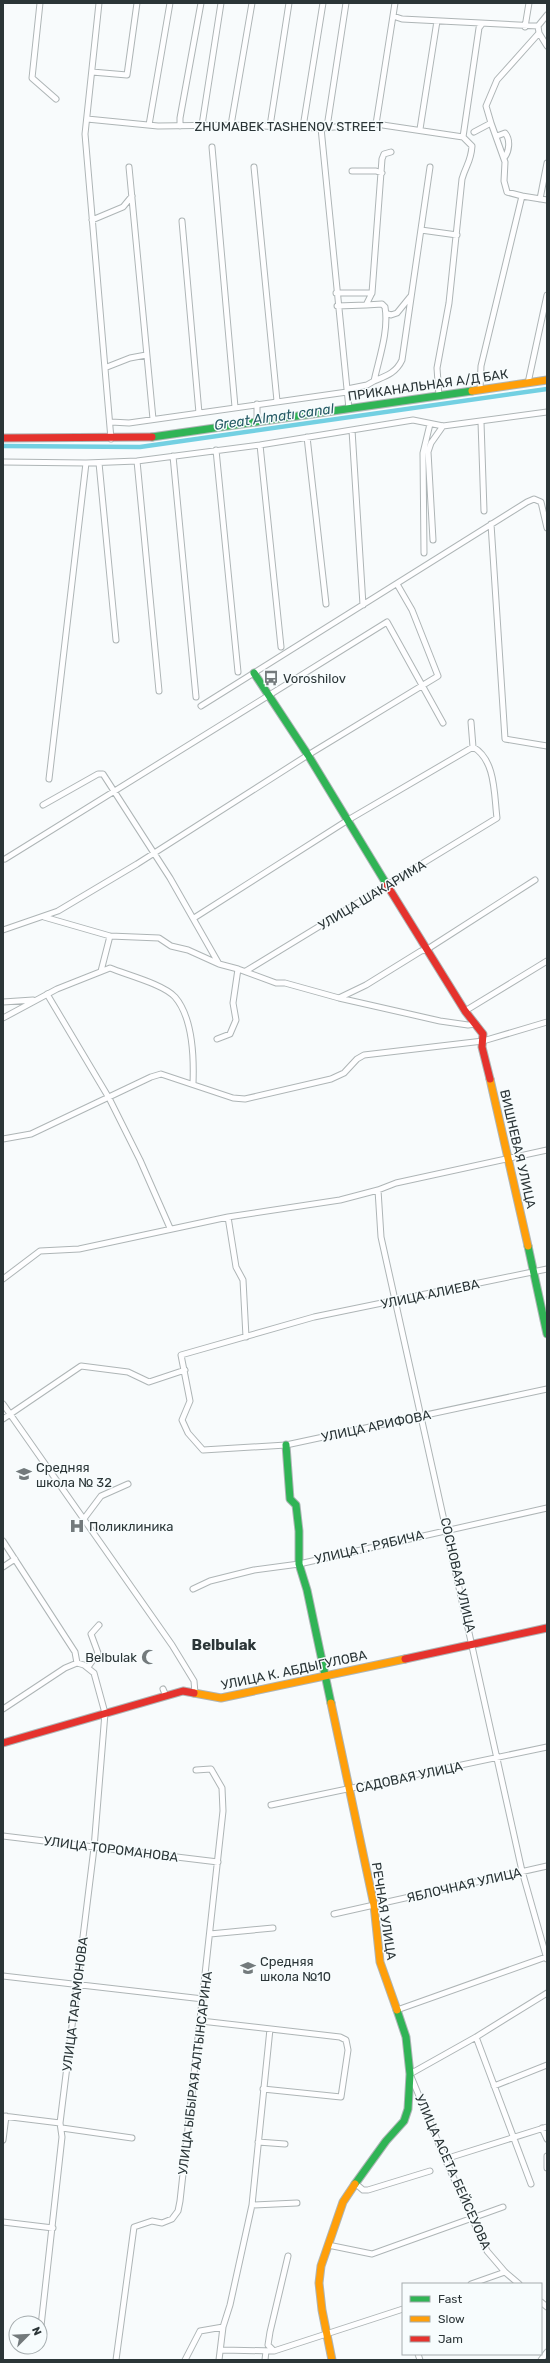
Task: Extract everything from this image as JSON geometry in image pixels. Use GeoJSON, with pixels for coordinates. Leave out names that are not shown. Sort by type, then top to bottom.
{"type":"FeatureCollection","features":[{"type":"Feature","properties":{"kind":"street"},"geometry":{"type":"LineString","coordinates":[[40,3],[32,78],[56,99]]}},
{"type":"Feature","properties":{"kind":"street"},"geometry":{"type":"LineString","coordinates":[[99,3],[87,119],[86,154],[107,367],[111,439]]}},
{"type":"Feature","properties":{"kind":"street"},"geometry":{"type":"LineString","coordinates":[[92,72],[127,75],[137,3]]}},
{"type":"Feature","properties":{"kind":"street"},"geometry":{"type":"LineString","coordinates":[[149,125],[170,3]]}},
{"type":"Feature","properties":{"kind":"street"},"geometry":{"type":"LineString","coordinates":[[180,126],[180,118],[200,3]]}},
{"type":"Feature","properties":{"kind":"street"},"geometry":{"type":"LineString","coordinates":[[202,125],[221,3]]}},
{"type":"Feature","properties":{"kind":"street"},"geometry":{"type":"LineString","coordinates":[[231,125],[252,3]]}},
{"type":"Feature","properties":{"kind":"street"},"geometry":{"type":"LineString","coordinates":[[270,126],[289,3]]}},
{"type":"Feature","properties":{"kind":"street"},"geometry":{"type":"LineString","coordinates":[[303,127],[323,3]]}},
{"type":"Feature","properties":{"kind":"street"},"geometry":{"type":"LineString","coordinates":[[346,3],[324,127],[337,306],[349,409]]}},
{"type":"Feature","properties":{"kind":"street"},"geometry":{"type":"LineString","coordinates":[[376,124],[395,3]]}},
{"type":"Feature","properties":{"kind":"street"},"geometry":{"type":"LineString","coordinates":[[525,27],[529,3]]}},
{"type":"Feature","properties":{"kind":"street"},"geometry":{"type":"LineString","coordinates":[[393,16],[438,21],[525,27],[538,26],[547,15]]}},
{"type":"Feature","properties":{"kind":"street"},"geometry":{"type":"LineString","coordinates":[[420,129],[438,21]]}},
{"type":"Feature","properties":{"kind":"street"},"geometry":{"type":"LineString","coordinates":[[439,396],[436,368],[449,303],[462,179],[465,169],[472,160],[472,146],[463,137],[479,28],[482,24]]}},
{"type":"Feature","properties":{"kind":"street"},"geometry":{"type":"LineString","coordinates":[[538,26],[539,33],[547,46]]}},
{"type":"Feature","properties":{"kind":"street"},"geometry":{"type":"LineString","coordinates":[[539,33],[497,80],[486,106],[504,158],[504,187],[507,192],[547,200]]}},
{"type":"Feature","properties":{"kind":"street","name":"ZHUMABEK TASHENOV STREET"},"geometry":{"type":"LineString","coordinates":[[87,119],[149,125],[180,126],[231,125],[324,127],[376,124],[412,130],[420,129],[463,137]]}},
{"type":"Feature","properties":{"kind":"street"},"geometry":{"type":"LineString","coordinates":[[474,132],[491,123]]}},
{"type":"Feature","properties":{"kind":"street"},"geometry":{"type":"LineString","coordinates":[[497,136],[505,133],[508,138],[508,150],[504,158]]}},
{"type":"Feature","properties":{"kind":"street"},"geometry":{"type":"LineString","coordinates":[[212,147],[235,407]]}},
{"type":"Feature","properties":{"kind":"street"},"geometry":{"type":"LineString","coordinates":[[366,305],[372,293],[384,154],[391,152]]}},
{"type":"Feature","properties":{"kind":"street"},"geometry":{"type":"LineString","coordinates":[[540,199],[547,163]]}},
{"type":"Feature","properties":{"kind":"street"},"geometry":{"type":"LineString","coordinates":[[129,167],[153,419]]}},
{"type":"Feature","properties":{"kind":"street"},"geometry":{"type":"LineString","coordinates":[[254,167],[277,402]]}},
{"type":"Feature","properties":{"kind":"street"},"geometry":{"type":"LineString","coordinates":[[111,422],[129,423],[277,402],[347,390],[366,385],[392,373],[398,368],[402,360],[410,296],[430,167]]}},
{"type":"Feature","properties":{"kind":"street"},"geometry":{"type":"LineString","coordinates":[[352,171],[376,171],[382,173]]}},
{"type":"Feature","properties":{"kind":"street"},"geometry":{"type":"LineString","coordinates":[[92,220],[123,207],[132,196]]}},
{"type":"Feature","properties":{"kind":"street"},"geometry":{"type":"LineString","coordinates":[[480,390],[481,366],[522,196]]}},
{"type":"Feature","properties":{"kind":"street"},"geometry":{"type":"LineString","coordinates":[[182,221],[199,413]]}},
{"type":"Feature","properties":{"kind":"street"},"geometry":{"type":"LineString","coordinates":[[421,230],[457,235]]}},
{"type":"Feature","properties":{"kind":"street"},"geometry":{"type":"LineString","coordinates":[[336,293],[372,293]]}},
{"type":"Feature","properties":{"kind":"street"},"geometry":{"type":"LineString","coordinates":[[528,383],[547,295]]}},
{"type":"Feature","properties":{"kind":"street"},"geometry":{"type":"LineString","coordinates":[[386,313],[391,315],[397,313],[410,296]]}},
{"type":"Feature","properties":{"kind":"street"},"geometry":{"type":"LineString","coordinates":[[337,306],[382,304],[385,307],[386,313],[383,338],[374,381]]}},
{"type":"Feature","properties":{"kind":"street"},"geometry":{"type":"LineString","coordinates":[[107,367],[130,358],[146,354]]}},
{"type":"Feature","properties":{"kind":"street","name":"ПРИКАНАЛЬНАЯ А/Д БАК"},"geometry":{"type":"LineString","coordinates":[[3,438],[148,438],[547,380]]}},
{"type":"Feature","properties":{"kind":"street"},"geometry":{"type":"LineString","coordinates":[[257,404],[257,422]]}},
{"type":"Feature","properties":{"kind":"street"},"geometry":{"type":"LineString","coordinates":[[3,462],[99,463],[137,461],[260,445],[413,420],[443,426],[547,412]]}},
{"type":"Feature","properties":{"kind":"street"},"geometry":{"type":"LineString","coordinates":[[481,422],[484,511]]}},
{"type":"Feature","properties":{"kind":"street"},"geometry":{"type":"LineString","coordinates":[[424,553],[423,453],[430,424]]}},
{"type":"Feature","properties":{"kind":"street"},"geometry":{"type":"LineString","coordinates":[[433,540],[428,452],[431,443],[443,426]]}},
{"type":"Feature","properties":{"kind":"street"},"geometry":{"type":"LineString","coordinates":[[352,430],[363,605]]}},
{"type":"Feature","properties":{"kind":"street"},"geometry":{"type":"LineString","coordinates":[[307,437],[326,604]]}},
{"type":"Feature","properties":{"kind":"street"},"geometry":{"type":"LineString","coordinates":[[260,445],[281,647]]}},
{"type":"Feature","properties":{"kind":"street"},"geometry":{"type":"LineString","coordinates":[[216,450],[238,672]]}},
{"type":"Feature","properties":{"kind":"street"},"geometry":{"type":"LineString","coordinates":[[173,456],[196,697]]}},
{"type":"Feature","properties":{"kind":"street"},"geometry":{"type":"LineString","coordinates":[[137,461],[159,691]]}},
{"type":"Feature","properties":{"kind":"street"},"geometry":{"type":"LineString","coordinates":[[49,779],[86,463]]}},
{"type":"Feature","properties":{"kind":"street"},"geometry":{"type":"LineString","coordinates":[[99,463],[116,640]]}},
{"type":"Feature","properties":{"kind":"street"},"geometry":{"type":"LineString","coordinates":[[200,706],[492,524],[534,500],[541,502],[547,528]]}},
{"type":"Feature","properties":{"kind":"street"},"geometry":{"type":"LineString","coordinates":[[492,524],[505,739],[547,746]]}},
{"type":"Feature","properties":{"kind":"street"},"geometry":{"type":"LineString","coordinates":[[3,930],[58,911],[153,854],[308,755],[438,676],[412,610],[397,584]]}},
{"type":"Feature","properties":{"kind":"street"},"geometry":{"type":"LineString","coordinates":[[5,859],[112,791],[269,696],[387,622],[423,684],[443,724]]}},
{"type":"Feature","properties":{"kind":"street"},"geometry":{"type":"LineString","coordinates":[[254,673],[308,755],[465,1012],[476,1024]]}},
{"type":"Feature","properties":{"kind":"street"},"geometry":{"type":"LineString","coordinates":[[194,918],[348,820],[473,747],[471,722]]}},
{"type":"Feature","properties":{"kind":"street","name":"УЛИЦА ШАКАРИМА"},"geometry":{"type":"LineString","coordinates":[[246,971],[388,886],[497,818],[490,767],[480,751],[473,747]]}},
{"type":"Feature","properties":{"kind":"street"},"geometry":{"type":"LineString","coordinates":[[43,805],[98,774],[103,774],[112,791],[194,918],[219,964]]}},
{"type":"Feature","properties":{"kind":"street"},"geometry":{"type":"LineString","coordinates":[[339,998],[366,985],[421,951],[426,950],[535,880]]}},
{"type":"Feature","properties":{"kind":"street"},"geometry":{"type":"LineString","coordinates":[[43,916],[110,936],[159,938],[171,946],[188,950],[219,964],[246,971],[276,983],[285,983],[339,998],[440,1021],[468,1025],[476,1024]]}},
{"type":"Feature","properties":{"kind":"street"},"geometry":{"type":"LineString","coordinates":[[101,971],[110,936]]}},
{"type":"Feature","properties":{"kind":"street"},"geometry":{"type":"LineString","coordinates":[[465,1012],[547,961]]}},
{"type":"Feature","properties":{"kind":"street"},"geometry":{"type":"LineString","coordinates":[[3,1018],[32,1000],[110,968],[163,989],[174,997],[181,1007],[190,1035],[194,1056],[193,1084]]}},
{"type":"Feature","properties":{"kind":"street"},"geometry":{"type":"LineString","coordinates":[[217,1040],[230,1034],[236,1020],[232,1003],[238,969]]}},
{"type":"Feature","properties":{"kind":"street"},"geometry":{"type":"LineString","coordinates":[[47,994],[109,1098],[140,1160],[170,1228]]}},
{"type":"Feature","properties":{"kind":"street"},"geometry":{"type":"LineString","coordinates":[[3,1002],[32,1000]]}},
{"type":"Feature","properties":{"kind":"street"},"geometry":{"type":"LineString","coordinates":[[3,1139],[31,1134],[151,1077],[161,1074],[233,1098],[245,1099],[331,1079],[344,1073],[357,1058],[364,1055],[483,1041],[547,1022]]}},
{"type":"Feature","properties":{"kind":"street","name":"ВИШНЕВАЯ УЛИЦА"},"geometry":{"type":"LineString","coordinates":[[476,1024],[483,1034],[482,1047],[509,1160],[547,1334]]}},
{"type":"Feature","properties":{"kind":"street"},"geometry":{"type":"LineString","coordinates":[[3,1279],[40,1251],[79,1249],[170,1228],[228,1217],[340,1200],[378,1190],[396,1183],[509,1160],[547,1150]]}},
{"type":"Feature","properties":{"kind":"street","name":"СОСНОВАЯ УЛИЦА"},"geometry":{"type":"LineString","coordinates":[[378,1190],[381,1237],[397,1301],[522,1871],[547,1958]]}},
{"type":"Feature","properties":{"kind":"street"},"geometry":{"type":"LineString","coordinates":[[228,1217],[236,1267],[243,1280],[246,1337]]}},
{"type":"Feature","properties":{"kind":"street","name":"УЛИЦА АЛИЕВА"},"geometry":{"type":"LineString","coordinates":[[185,1370],[181,1354],[314,1317],[547,1269]]}},
{"type":"Feature","properties":{"kind":"street"},"geometry":{"type":"LineString","coordinates":[[3,1419],[81,1366],[128,1372],[149,1382],[185,1370]]}},
{"type":"Feature","properties":{"kind":"street","name":"УЛИЦА АРИФОВА"},"geometry":{"type":"LineString","coordinates":[[185,1370],[190,1401],[182,1420],[188,1433],[203,1450],[286,1446],[547,1388]]}},
{"type":"Feature","properties":{"kind":"street"},"geometry":{"type":"LineString","coordinates":[[3,1404],[172,1645],[194,1680],[195,1693]]}},
{"type":"Feature","properties":{"kind":"street","name":"РЕЧНАЯ УЛИЦА"},"geometry":{"type":"LineString","coordinates":[[286,1446],[286,1466],[290,1499],[296,1505],[299,1531],[299,1564],[307,1590],[374,1905],[381,1968],[406,2037],[410,2074],[408,2109],[404,2121],[386,2141],[343,2202],[321,2266],[319,2283],[332,2360]]}},
{"type":"Feature","properties":{"kind":"street"},"geometry":{"type":"LineString","coordinates":[[83,1520],[101,1496],[128,1484]]}},
{"type":"Feature","properties":{"kind":"street","name":"УЛИЦА Г. РЯБИЧА"},"geometry":{"type":"LineString","coordinates":[[193,1589],[210,1580],[263,1568],[299,1564],[547,1508]]}},
{"type":"Feature","properties":{"kind":"street"},"geometry":{"type":"LineString","coordinates":[[3,1540],[75,1652],[78,1663]]}},
{"type":"Feature","properties":{"kind":"street"},"geometry":{"type":"LineString","coordinates":[[3,1567],[15,1559]]}},
{"type":"Feature","properties":{"kind":"street"},"geometry":{"type":"LineString","coordinates":[[3,1709],[65,1668],[78,1663],[88,1667],[98,1653],[91,1634],[99,1625]]}},
{"type":"Feature","properties":{"kind":"street","name":"УЛИЦА К. АБДЫГУЛОВА"},"geometry":{"type":"LineString","coordinates":[[3,1743],[105,1713],[165,1692],[184,1691],[220,1698],[547,1628]]}},
{"type":"Feature","properties":{"kind":"street","name":"УЛИЦА ТАРАМОНОВА"},"geometry":{"type":"LineString","coordinates":[[42,2315],[53,2228],[61,2125],[94,1848],[105,1713],[94,1673],[88,1667]]}},
{"type":"Feature","properties":{"kind":"street","name":"САДОВАЯ УЛИЦА"},"geometry":{"type":"LineString","coordinates":[[271,1805],[350,1790],[547,1747]]}},
{"type":"Feature","properties":{"kind":"street","name":"УЛИЦА ЫБЫРАЯ АЛТЫНСАРИНА"},"geometry":{"type":"LineString","coordinates":[[116,2360],[134,2227],[152,2221],[162,2223],[172,2219],[178,2211],[201,2021],[223,1811],[222,1788],[211,1769],[196,1770]]}},
{"type":"Feature","properties":{"kind":"street","name":"УЛИЦА ТОРОМАНОВА"},"geometry":{"type":"LineString","coordinates":[[3,1836],[218,1862]]}},
{"type":"Feature","properties":{"kind":"street","name":"ЯБЛОЧНАЯ УЛИЦА"},"geometry":{"type":"LineString","coordinates":[[334,1914],[547,1866]]}},
{"type":"Feature","properties":{"kind":"street"},"geometry":{"type":"LineString","coordinates":[[210,1934],[274,1928]]}},
{"type":"Feature","properties":{"kind":"street"},"geometry":{"type":"LineString","coordinates":[[397,2010],[547,1958]]}},
{"type":"Feature","properties":{"kind":"street"},"geometry":{"type":"LineString","coordinates":[[3,1976],[203,2000]]}},
{"type":"Feature","properties":{"kind":"street"},"geometry":{"type":"LineString","coordinates":[[410,2074],[476,2037],[547,1993]]}},
{"type":"Feature","properties":{"kind":"street"},"geometry":{"type":"LineString","coordinates":[[201,2021],[340,2037],[346,2040],[348,2050],[341,2097],[263,2089]]}},
{"type":"Feature","properties":{"kind":"street"},"geometry":{"type":"LineString","coordinates":[[219,2360],[222,2350],[223,2327],[230,2305],[252,2205],[270,2029]]}},
{"type":"Feature","properties":{"kind":"street"},"geometry":{"type":"LineString","coordinates":[[476,2037],[512,2138],[531,2184]]}},
{"type":"Feature","properties":{"kind":"street"},"geometry":{"type":"LineString","coordinates":[[494,2086],[547,2066]]}},
{"type":"Feature","properties":{"kind":"street","name":"УЛИЦА АСЕТА БЕЙСЕУОВА"},"geometry":{"type":"LineString","coordinates":[[410,2074],[471,2219],[487,2251],[505,2272],[519,2283]]}},
{"type":"Feature","properties":{"kind":"street"},"geometry":{"type":"LineString","coordinates":[[3,2140],[5,2116],[132,2138]]}},
{"type":"Feature","properties":{"kind":"street"},"geometry":{"type":"LineString","coordinates":[[445,2159],[545,2128],[547,2139]]}},
{"type":"Feature","properties":{"kind":"street"},"geometry":{"type":"LineString","coordinates":[[258,2142],[285,2144]]}},
{"type":"Feature","properties":{"kind":"street"},"geometry":{"type":"LineString","coordinates":[[547,2156],[547,2168]]}},
{"type":"Feature","properties":{"kind":"street"},"geometry":{"type":"LineString","coordinates":[[356,2184],[363,2190],[368,2190],[430,2171]]}},
{"type":"Feature","properties":{"kind":"street"},"geometry":{"type":"LineString","coordinates":[[252,2205],[298,2203]]}},
{"type":"Feature","properties":{"kind":"street"},"geometry":{"type":"LineString","coordinates":[[328,2245],[372,2254],[503,2207]]}},
{"type":"Feature","properties":{"kind":"street"},"geometry":{"type":"LineString","coordinates":[[3,2222],[53,2228]]}},
{"type":"Feature","properties":{"kind":"street"},"geometry":{"type":"LineString","coordinates":[[274,2351],[268,2345],[288,2256]]}},
{"type":"Feature","properties":{"kind":"street"},"geometry":{"type":"LineString","coordinates":[[474,2283],[505,2272]]}},
{"type":"Feature","properties":{"kind":"street"},"geometry":{"type":"LineString","coordinates":[[222,2350],[274,2351],[402,2309]]}},
{"type":"Feature","properties":{"kind":"street"},"geometry":{"type":"LineString","coordinates":[[185,2360],[200,2332],[223,2327]]}},
{"type":"Feature","properties":{"kind":"street"},"geometry":{"type":"LineString","coordinates":[[265,2360],[266,2351]]}},
{"type":"Feature","properties":{"kind":"street"},"geometry":{"type":"LineString","coordinates":[[541,2360],[547,2352]]}},
{"type":"Feature","properties":{"kind":"waterway","name":"Great Almatı canal"},"geometry":{"type":"LineString","coordinates":[[3,446],[140,447],[547,389]]}},
{"type":"Feature","properties":{"kind":"traffic: fast"},"geometry":{"type":"LineString","coordinates":[[152,437],[472,391]]}},
{"type":"Feature","properties":{"kind":"traffic: fast"},"geometry":{"type":"LineString","coordinates":[[254,673],[308,755],[387,885]]}},
{"type":"Feature","properties":{"kind":"traffic: fast"},"geometry":{"type":"LineString","coordinates":[[528,1246],[547,1334]]}},
{"type":"Feature","properties":{"kind":"traffic: fast"},"geometry":{"type":"LineString","coordinates":[[286,1445],[290,1499],[296,1505],[299,1531],[299,1564],[307,1590],[331,1703]]}},
{"type":"Feature","properties":{"kind":"traffic: fast"},"geometry":{"type":"LineString","coordinates":[[355,2184],[386,2141],[404,2121],[408,2109],[410,2074],[406,2037],[397,2010]]}},
{"type":"Feature","properties":{"kind":"traffic: slow"},"geometry":{"type":"LineString","coordinates":[[472,391],[547,380]]}},
{"type":"Feature","properties":{"kind":"traffic: slow"},"geometry":{"type":"LineString","coordinates":[[490,1079],[528,1246]]}},
{"type":"Feature","properties":{"kind":"traffic: slow"},"geometry":{"type":"LineString","coordinates":[[194,1693],[221,1698],[405,1659]]}},
{"type":"Feature","properties":{"kind":"traffic: slow"},"geometry":{"type":"LineString","coordinates":[[331,1703],[374,1905],[380,1962],[397,2010]]}},
{"type":"Feature","properties":{"kind":"traffic: slow"},"geometry":{"type":"LineString","coordinates":[[332,2360],[322,2310],[319,2283],[321,2266],[343,2202],[355,2184]]}},
{"type":"Feature","properties":{"kind":"traffic: jam"},"geometry":{"type":"LineString","coordinates":[[3,438],[152,437]]}},
{"type":"Feature","properties":{"kind":"traffic: jam"},"geometry":{"type":"LineString","coordinates":[[387,885],[465,1011],[483,1034],[482,1047],[490,1079]]}},
{"type":"Feature","properties":{"kind":"traffic: jam"},"geometry":{"type":"LineString","coordinates":[[405,1659],[547,1628]]}},
{"type":"Feature","properties":{"kind":"traffic: jam"},"geometry":{"type":"LineString","coordinates":[[3,1743],[183,1691],[194,1693]]}},
{"type":"Feature","properties":{"kind":"place","name":"Voroshilov"},"geometry":{"type":"Point","coordinates":[271,678]}},
{"type":"Feature","properties":{"kind":"place","name":"Средняя школа № 32"},"geometry":{"type":"Point","coordinates":[24,1474]}},
{"type":"Feature","properties":{"kind":"place","name":"Поликлиника"},"geometry":{"type":"Point","coordinates":[77,1526]}},
{"type":"Feature","properties":{"kind":"place","name":"Belbulak"},"geometry":{"type":"Point","coordinates":[149,1657]}},
{"type":"Feature","properties":{"kind":"place","name":"Средняя школа №10"},"geometry":{"type":"Point","coordinates":[248,1968]}},
{"type":"Feature","properties":{"kind":"district","name":"Belbulak"},"geometry":{"type":"Point","coordinates":[224,1645]}}]}
